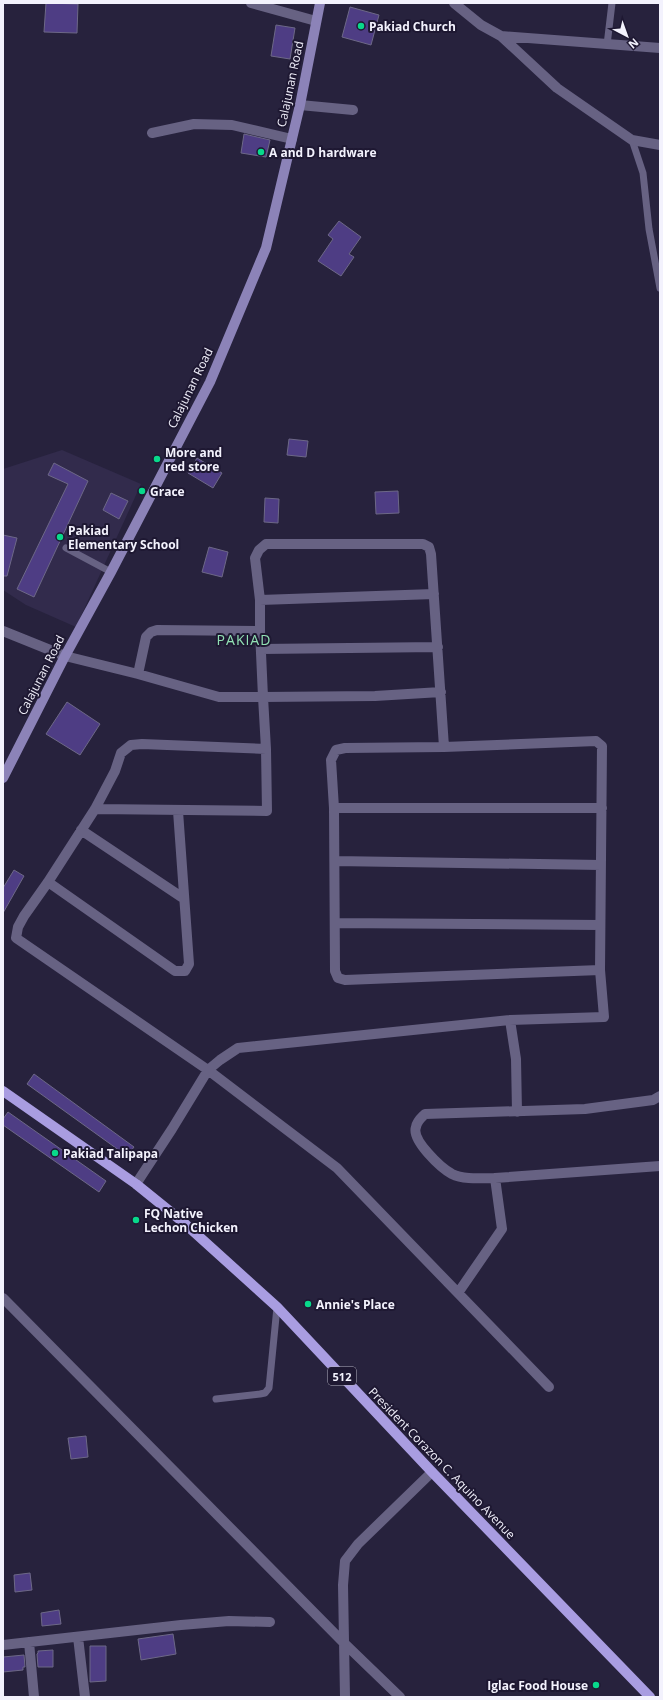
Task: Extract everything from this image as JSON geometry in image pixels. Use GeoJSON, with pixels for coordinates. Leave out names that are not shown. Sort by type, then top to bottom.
{"type":"FeatureCollection","features":[{"type":"Feature","properties":{"kind":"main road","name":"Calajunan Road"},"geometry":{"type":"LineString","coordinates":[[3,778],[65,656],[111,572],[210,382],[266,248],[300,105],[320,3]]}},
{"type":"Feature","properties":{"kind":"main road","name":"President Corazon C. Aquino Avenue"},"geometry":{"type":"LineString","coordinates":[[3,1091],[136,1184],[183,1222],[278,1307],[432,1472],[650,1697]]}},
{"type":"Feature","properties":{"kind":"street"},"geometry":{"type":"LineString","coordinates":[[250,3],[316,21]]}},
{"type":"Feature","properties":{"kind":"street"},"geometry":{"type":"LineString","coordinates":[[454,3],[481,26],[501,36],[557,88],[632,140],[660,145]]}},
{"type":"Feature","properties":{"kind":"street"},"geometry":{"type":"LineString","coordinates":[[501,36],[660,48]]}},
{"type":"Feature","properties":{"kind":"street"},"geometry":{"type":"LineString","coordinates":[[300,105],[352,110]]}},
{"type":"Feature","properties":{"kind":"street"},"geometry":{"type":"LineString","coordinates":[[152,133],[194,124],[232,125],[292,139]]}},
{"type":"Feature","properties":{"kind":"street"},"geometry":{"type":"LineString","coordinates":[[95,809],[267,812],[260,600],[255,558],[266,544],[423,544],[429,547],[434,594],[444,747]]}},
{"type":"Feature","properties":{"kind":"street"},"geometry":{"type":"LineString","coordinates":[[260,600],[434,594]]}},
{"type":"Feature","properties":{"kind":"street"},"geometry":{"type":"LineString","coordinates":[[138,674],[146,637],[150,632],[157,630],[260,631]]}},
{"type":"Feature","properties":{"kind":"street"},"geometry":{"type":"LineString","coordinates":[[3,631],[65,656],[138,674],[219,697],[375,696],[441,692]]}},
{"type":"Feature","properties":{"kind":"street"},"geometry":{"type":"LineString","coordinates":[[261,650],[438,648]]}},
{"type":"Feature","properties":{"kind":"street"},"geometry":{"type":"LineString","coordinates":[[136,1184],[208,1070],[238,1048],[510,1020],[604,1017],[600,970],[602,746],[596,741],[444,747],[345,748],[336,750],[331,760],[335,861],[335,972],[338,978],[345,980],[600,970]]}},
{"type":"Feature","properties":{"kind":"street"},"geometry":{"type":"LineString","coordinates":[[266,749],[131,745],[121,753],[115,771],[95,809],[24,916],[18,927],[16,938],[208,1070],[337,1168],[549,1387]]}},
{"type":"Feature","properties":{"kind":"street"},"geometry":{"type":"LineString","coordinates":[[334,808],[602,808]]}},
{"type":"Feature","properties":{"kind":"street"},"geometry":{"type":"LineString","coordinates":[[48,882],[174,971],[185,971],[189,964],[183,898],[178,811]]}},
{"type":"Feature","properties":{"kind":"street"},"geometry":{"type":"LineString","coordinates":[[81,830],[183,898]]}},
{"type":"Feature","properties":{"kind":"street"},"geometry":{"type":"LineString","coordinates":[[335,861],[601,865]]}},
{"type":"Feature","properties":{"kind":"street"},"geometry":{"type":"LineString","coordinates":[[335,923],[600,925]]}},
{"type":"Feature","properties":{"kind":"street"},"geometry":{"type":"LineString","coordinates":[[510,1020],[516,1059],[516,1112]]}},
{"type":"Feature","properties":{"kind":"street"},"geometry":{"type":"LineString","coordinates":[[660,1096],[653,1100],[585,1109],[425,1114],[419,1120],[415,1128],[416,1137],[437,1162],[452,1174],[469,1178],[495,1178],[660,1166]]}},
{"type":"Feature","properties":{"kind":"street"},"geometry":{"type":"LineString","coordinates":[[458,1293],[502,1229],[495,1178]]}},
{"type":"Feature","properties":{"kind":"street"},"geometry":{"type":"LineString","coordinates":[[3,1298],[400,1697]]}},
{"type":"Feature","properties":{"kind":"street"},"geometry":{"type":"LineString","coordinates":[[345,1697],[343,1584],[345,1561],[358,1544],[432,1472]]}},
{"type":"Feature","properties":{"kind":"street"},"geometry":{"type":"LineString","coordinates":[[3,1645],[181,1625],[229,1622],[270,1622]]}},
{"type":"Feature","properties":{"kind":"street"},"geometry":{"type":"LineString","coordinates":[[78,1637],[85,1697]]}},
{"type":"Feature","properties":{"kind":"street"},"geometry":{"type":"LineString","coordinates":[[29,1642],[34,1697]]}},
{"type":"Feature","properties":{"kind":"lane"},"geometry":{"type":"LineString","coordinates":[[607,45],[612,3]]}},
{"type":"Feature","properties":{"kind":"lane"},"geometry":{"type":"LineString","coordinates":[[632,140],[642,174],[660,288]]}},
{"type":"Feature","properties":{"kind":"lane"},"geometry":{"type":"LineString","coordinates":[[66,548],[111,572]]}},
{"type":"Feature","properties":{"kind":"lane"},"geometry":{"type":"LineString","coordinates":[[216,1399],[265,1393],[270,1388],[278,1307]]}},
{"type":"Feature","properties":{"kind":"shaded area","name":"Pakiad Elementary School"},"geometry":{"type":"Polygon","coordinates":[[[62,450],[141,484],[76,627],[26,605],[3,590],[3,469],[62,450]]]}},
{"type":"Feature","properties":{"kind":"building"},"geometry":{"type":"Polygon","coordinates":[[[46,3],[78,4],[77,33],[44,32],[46,3]]]}},
{"type":"Feature","properties":{"kind":"building","name":"Pakiad Church"},"geometry":{"type":"Polygon","coordinates":[[[350,7],[379,15],[371,45],[342,37],[350,7]]]}},
{"type":"Feature","properties":{"kind":"building"},"geometry":{"type":"Polygon","coordinates":[[[276,25],[295,28],[290,59],[271,56],[276,25]]]}},
{"type":"Feature","properties":{"kind":"building"},"geometry":{"type":"Polygon","coordinates":[[[244,134],[270,140],[266,157],[241,153],[244,134]]]}},
{"type":"Feature","properties":{"kind":"building"},"geometry":{"type":"Polygon","coordinates":[[[339,221],[361,237],[349,254],[354,257],[341,276],[318,261],[333,239],[328,235],[339,221]]]}},
{"type":"Feature","properties":{"kind":"building"},"geometry":{"type":"Polygon","coordinates":[[[289,439],[308,441],[306,457],[287,455],[289,439]]]}},
{"type":"Feature","properties":{"kind":"building"},"geometry":{"type":"Polygon","coordinates":[[[197,458],[222,473],[213,488],[188,473],[197,458]]]}},
{"type":"Feature","properties":{"kind":"building"},"geometry":{"type":"Polygon","coordinates":[[[54,463],[88,481],[34,597],[17,589],[68,484],[48,475],[54,463]]]}},
{"type":"Feature","properties":{"kind":"building"},"geometry":{"type":"Polygon","coordinates":[[[398,491],[399,513],[376,514],[375,492],[398,491]]]}},
{"type":"Feature","properties":{"kind":"building"},"geometry":{"type":"Polygon","coordinates":[[[111,493],[128,501],[119,519],[103,510],[111,493]]]}},
{"type":"Feature","properties":{"kind":"building"},"geometry":{"type":"Polygon","coordinates":[[[265,498],[279,499],[278,523],[264,522],[265,498]]]}},
{"type":"Feature","properties":{"kind":"building"},"geometry":{"type":"Polygon","coordinates":[[[3,535],[17,538],[7,576],[3,576],[3,535]]]}},
{"type":"Feature","properties":{"kind":"building"},"geometry":{"type":"Polygon","coordinates":[[[209,547],[228,552],[222,577],[202,572],[209,547]]]}},
{"type":"Feature","properties":{"kind":"building"},"geometry":{"type":"Polygon","coordinates":[[[67,702],[100,724],[80,755],[46,734],[67,702]]]}},
{"type":"Feature","properties":{"kind":"building"},"geometry":{"type":"Polygon","coordinates":[[[14,870],[24,876],[3,913],[3,888],[14,870]]]}},
{"type":"Feature","properties":{"kind":"building","name":"Pakiad Talipapa"},"geometry":{"type":"Polygon","coordinates":[[[34,1074],[134,1147],[127,1156],[27,1084],[34,1074]]]}},
{"type":"Feature","properties":{"kind":"building","name":"Pakiad Talipapa"},"geometry":{"type":"Polygon","coordinates":[[[8,1112],[106,1181],[99,1192],[3,1125],[3,1119],[8,1112]]]}},
{"type":"Feature","properties":{"kind":"building"},"geometry":{"type":"Polygon","coordinates":[[[86,1436],[88,1457],[71,1459],[68,1438],[86,1436]]]}},
{"type":"Feature","properties":{"kind":"building"},"geometry":{"type":"Polygon","coordinates":[[[30,1573],[32,1590],[15,1592],[14,1575],[30,1573]]]}},
{"type":"Feature","properties":{"kind":"building"},"geometry":{"type":"Polygon","coordinates":[[[59,1610],[61,1624],[42,1626],[41,1613],[59,1610]]]}},
{"type":"Feature","properties":{"kind":"building"},"geometry":{"type":"Polygon","coordinates":[[[173,1634],[176,1654],[141,1660],[138,1639],[173,1634]]]}},
{"type":"Feature","properties":{"kind":"building"},"geometry":{"type":"Polygon","coordinates":[[[90,1646],[106,1646],[106,1681],[90,1682],[90,1646]]]}},
{"type":"Feature","properties":{"kind":"building"},"geometry":{"type":"Polygon","coordinates":[[[53,1650],[53,1667],[38,1667],[38,1651],[53,1650]]]}},
{"type":"Feature","properties":{"kind":"building"},"geometry":{"type":"Polygon","coordinates":[[[24,1655],[25,1667],[23,1667],[23,1670],[3,1672],[3,1657],[24,1655]]]}},
{"type":"Feature","properties":{"kind":"place","name":"Pakiad Church"},"geometry":{"type":"Point","coordinates":[361,26]}},
{"type":"Feature","properties":{"kind":"place","name":"A and D hardware"},"geometry":{"type":"Point","coordinates":[261,152]}},
{"type":"Feature","properties":{"kind":"place","name":"More and red store"},"geometry":{"type":"Point","coordinates":[157,459]}},
{"type":"Feature","properties":{"kind":"place","name":"Grace"},"geometry":{"type":"Point","coordinates":[142,491]}},
{"type":"Feature","properties":{"kind":"place","name":"Pakiad Elementary School"},"geometry":{"type":"Point","coordinates":[60,537]}},
{"type":"Feature","properties":{"kind":"place","name":"Pakiad Talipapa"},"geometry":{"type":"Point","coordinates":[55,1153]}},
{"type":"Feature","properties":{"kind":"place","name":"FQ Native Lechon Chicken"},"geometry":{"type":"Point","coordinates":[136,1220]}},
{"type":"Feature","properties":{"kind":"place","name":"Annie's Place"},"geometry":{"type":"Point","coordinates":[308,1304]}},
{"type":"Feature","properties":{"kind":"place","name":"Iglac Food House"},"geometry":{"type":"Point","coordinates":[596,1685]}},
{"type":"Feature","properties":{"kind":"district","name":"PAKIAD"},"geometry":{"type":"Point","coordinates":[244,639]}}]}
